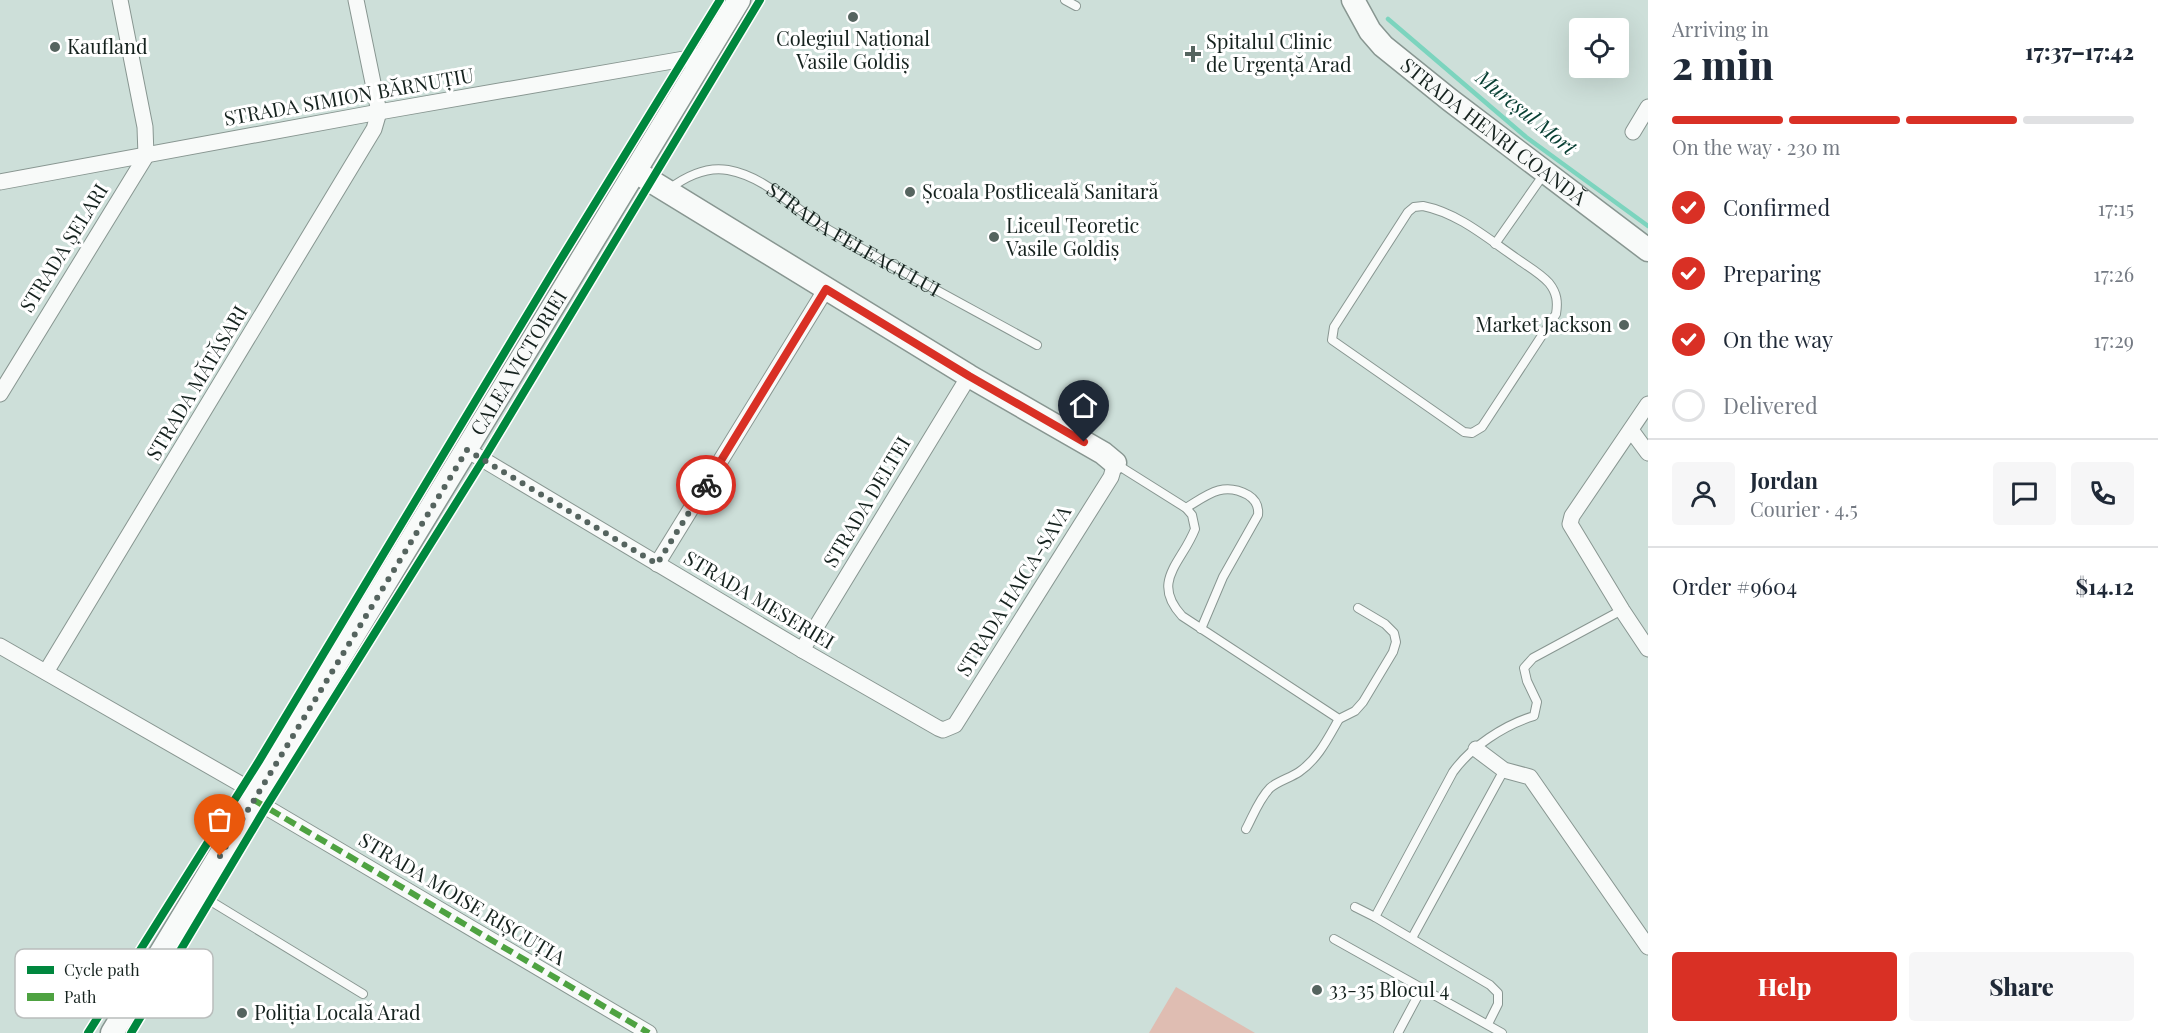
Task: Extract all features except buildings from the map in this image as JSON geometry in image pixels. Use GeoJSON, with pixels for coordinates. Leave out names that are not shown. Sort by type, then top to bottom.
{"type":"FeatureCollection","features":[{"type":"Feature","properties":{"kind":"main road","name":"CALEA VICTORIEI"},"geometry":{"type":"LineString","coordinates":[[164,949],[739,0]]}},
{"type":"Feature","properties":{"kind":"main road","name":"STRADA HENRI COANDĂ"},"geometry":{"type":"LineString","coordinates":[[1353,0],[1370,32],[1383,46],[1450,100],[1648,250]]}},
{"type":"Feature","properties":{"kind":"main road"},"geometry":{"type":"LineString","coordinates":[[636,172],[969,376],[1103,453],[1115,463]]}},
{"type":"Feature","properties":{"kind":"main road","name":"CALEA VICTORIEI"},"geometry":{"type":"LineString","coordinates":[[112,1033],[121,1018]]}},
{"type":"Feature","properties":{"kind":"street"},"geometry":{"type":"LineString","coordinates":[[120,0],[145,127],[146,156]]}},
{"type":"Feature","properties":{"kind":"street"},"geometry":{"type":"LineString","coordinates":[[356,0],[379,112]]}},
{"type":"Feature","properties":{"kind":"street","name":"STRADA SIMION BĂRNUȚIU"},"geometry":{"type":"LineString","coordinates":[[0,182],[379,112],[707,55]]}},
{"type":"Feature","properties":{"kind":"street"},"geometry":{"type":"LineString","coordinates":[[1633,132],[1648,107]]}},
{"type":"Feature","properties":{"kind":"street","name":"STRADA MĂTĂSARI"},"geometry":{"type":"LineString","coordinates":[[46,672],[368,142],[379,112]]}},
{"type":"Feature","properties":{"kind":"street","name":"STRADA ȘELARI"},"geometry":{"type":"LineString","coordinates":[[0,394],[146,156]]}},
{"type":"Feature","properties":{"kind":"street"},"geometry":{"type":"LineString","coordinates":[[657,564],[826,289]]}},
{"type":"Feature","properties":{"kind":"street","name":"STRADA DELTEI"},"geometry":{"type":"LineString","coordinates":[[802,650],[969,376]]}},
{"type":"Feature","properties":{"kind":"street"},"geometry":{"type":"LineString","coordinates":[[1648,404],[1572,516],[1570,524],[1648,649]]}},
{"type":"Feature","properties":{"kind":"street"},"geometry":{"type":"LineString","coordinates":[[1630,429],[1648,453]]}},
{"type":"Feature","properties":{"kind":"street","name":"STRADA MESERIEI"},"geometry":{"type":"LineString","coordinates":[[467,450],[802,650],[938,728]]}},
{"type":"Feature","properties":{"kind":"street","name":"STRADA HAICA-SAVA"},"geometry":{"type":"LineString","coordinates":[[938,728],[944,730],[955,725],[1111,477],[1115,463]]}},
{"type":"Feature","properties":{"kind":"street"},"geometry":{"type":"LineString","coordinates":[[0,646],[46,672]]}},
{"type":"Feature","properties":{"kind":"street","name":"STRADA MOISE RIȘCUȚIA"},"geometry":{"type":"LineString","coordinates":[[46,672],[648,1033]]}},
{"type":"Feature","properties":{"kind":"street"},"geometry":{"type":"LineString","coordinates":[[1476,749],[1504,770],[1530,777],[1648,947]]}},
{"type":"Feature","properties":{"kind":"lane"},"geometry":{"type":"LineString","coordinates":[[1065,0],[1076,6]]}},
{"type":"Feature","properties":{"kind":"lane","name":"STRADA FELEACULUI"},"geometry":{"type":"LineString","coordinates":[[667,191],[686,176],[724,169],[763,182],[827,228],[1037,345]]}},
{"type":"Feature","properties":{"kind":"lane"},"geometry":{"type":"LineString","coordinates":[[1495,244],[1545,172]]}},
{"type":"Feature","properties":{"kind":"lane"},"geometry":{"type":"LineString","coordinates":[[1414,207],[1436,208],[1495,244],[1549,283],[1558,303],[1556,314],[1482,427],[1472,433],[1464,432],[1335,344],[1331,336],[1340,317],[1408,212],[1414,207]]}},
{"type":"Feature","properties":{"kind":"lane"},"geometry":{"type":"LineString","coordinates":[[1115,463],[1186,508],[1192,515],[1195,529],[1169,578],[1169,599],[1182,616],[1339,719]]}},
{"type":"Feature","properties":{"kind":"lane"},"geometry":{"type":"LineString","coordinates":[[1186,508],[1217,490],[1226,488],[1250,496],[1258,508],[1258,515],[1223,577],[1201,628]]}},
{"type":"Feature","properties":{"kind":"lane"},"geometry":{"type":"LineString","coordinates":[[1246,829],[1263,797],[1271,788],[1300,771],[1313,760],[1339,719],[1355,711],[1363,702],[1393,652],[1396,642],[1394,633],[1358,608]]}},
{"type":"Feature","properties":{"kind":"lane"},"geometry":{"type":"LineString","coordinates":[[1376,917],[1453,772],[1463,758],[1508,727],[1534,716],[1537,702],[1527,681],[1524,668],[1533,658],[1622,610]]}},
{"type":"Feature","properties":{"kind":"lane"},"geometry":{"type":"LineString","coordinates":[[1412,938],[1504,770]]}},
{"type":"Feature","properties":{"kind":"lane"},"geometry":{"type":"LineString","coordinates":[[198,893],[363,994]]}},
{"type":"Feature","properties":{"kind":"lane"},"geometry":{"type":"LineString","coordinates":[[1355,907],[1376,917],[1490,985],[1498,993],[1498,1004],[1488,1024]]}},
{"type":"Feature","properties":{"kind":"lane"},"geometry":{"type":"LineString","coordinates":[[1334,939],[1502,1033]]}},
{"type":"Feature","properties":{"kind":"lane"},"geometry":{"type":"LineString","coordinates":[[1398,1033],[1422,988]]}},
{"type":"Feature","properties":{"kind":"shaded area"},"geometry":{"type":"Polygon","coordinates":[[[1176,987],[1255,1033],[1149,1033],[1176,987]]]}},
{"type":"Feature","properties":{"kind":"waterway","name":"Mureșul Mort"},"geometry":{"type":"LineString","coordinates":[[1388,19],[1526,137],[1648,226]]}},
{"type":"Feature","properties":{"kind":"marked path"},"geometry":{"type":"LineString","coordinates":[[254,800],[649,1033]]}},
{"type":"Feature","properties":{"kind":"cycle path"},"geometry":{"type":"LineString","coordinates":[[141,949],[259,761],[556,267],[720,0]]}},
{"type":"Feature","properties":{"kind":"cycle path"},"geometry":{"type":"LineString","coordinates":[[181,949],[266,807],[483,460],[760,0]]}},
{"type":"Feature","properties":{"kind":"cycle path"},"geometry":{"type":"LineString","coordinates":[[88,1033],[97,1018]]}},
{"type":"Feature","properties":{"kind":"cycle path"},"geometry":{"type":"LineString","coordinates":[[131,1033],[140,1018]]}},
{"type":"Feature","properties":{"kind":"way so far"},"geometry":{"type":"LineString","coordinates":[[220,856],[467,450],[657,564],[706,485]]}},
{"type":"Feature","properties":{"kind":"place","name":"Colegiul Național Vasile Goldiș"},"geometry":{"type":"Point","coordinates":[853,17]}},
{"type":"Feature","properties":{"kind":"place","name":"Kaufland"},"geometry":{"type":"Point","coordinates":[55,47]}},
{"type":"Feature","properties":{"kind":"place","name":"Spitalul Clinic de Urgență Arad"},"geometry":{"type":"Point","coordinates":[1193,54]}},
{"type":"Feature","properties":{"kind":"place","name":"Școala Postliceală Sanitară"},"geometry":{"type":"Point","coordinates":[910,192]}},
{"type":"Feature","properties":{"kind":"place","name":"Liceul Teoretic Vasile Goldiș"},"geometry":{"type":"Point","coordinates":[994,237]}},
{"type":"Feature","properties":{"kind":"place","name":"Market Jackson"},"geometry":{"type":"Point","coordinates":[1624,325]}},
{"type":"Feature","properties":{"kind":"place","name":"33-35 Blocul 4"},"geometry":{"type":"Point","coordinates":[1317,990]}},
{"type":"Feature","properties":{"kind":"place","name":"Poliția Locală Arad"},"geometry":{"type":"Point","coordinates":[242,1013]}},
{"type":"Feature","properties":{"kind":"route"},"geometry":{"type":"LineString","coordinates":[[706,485],[826,289],[969,376],[1084,442]]}}]}
